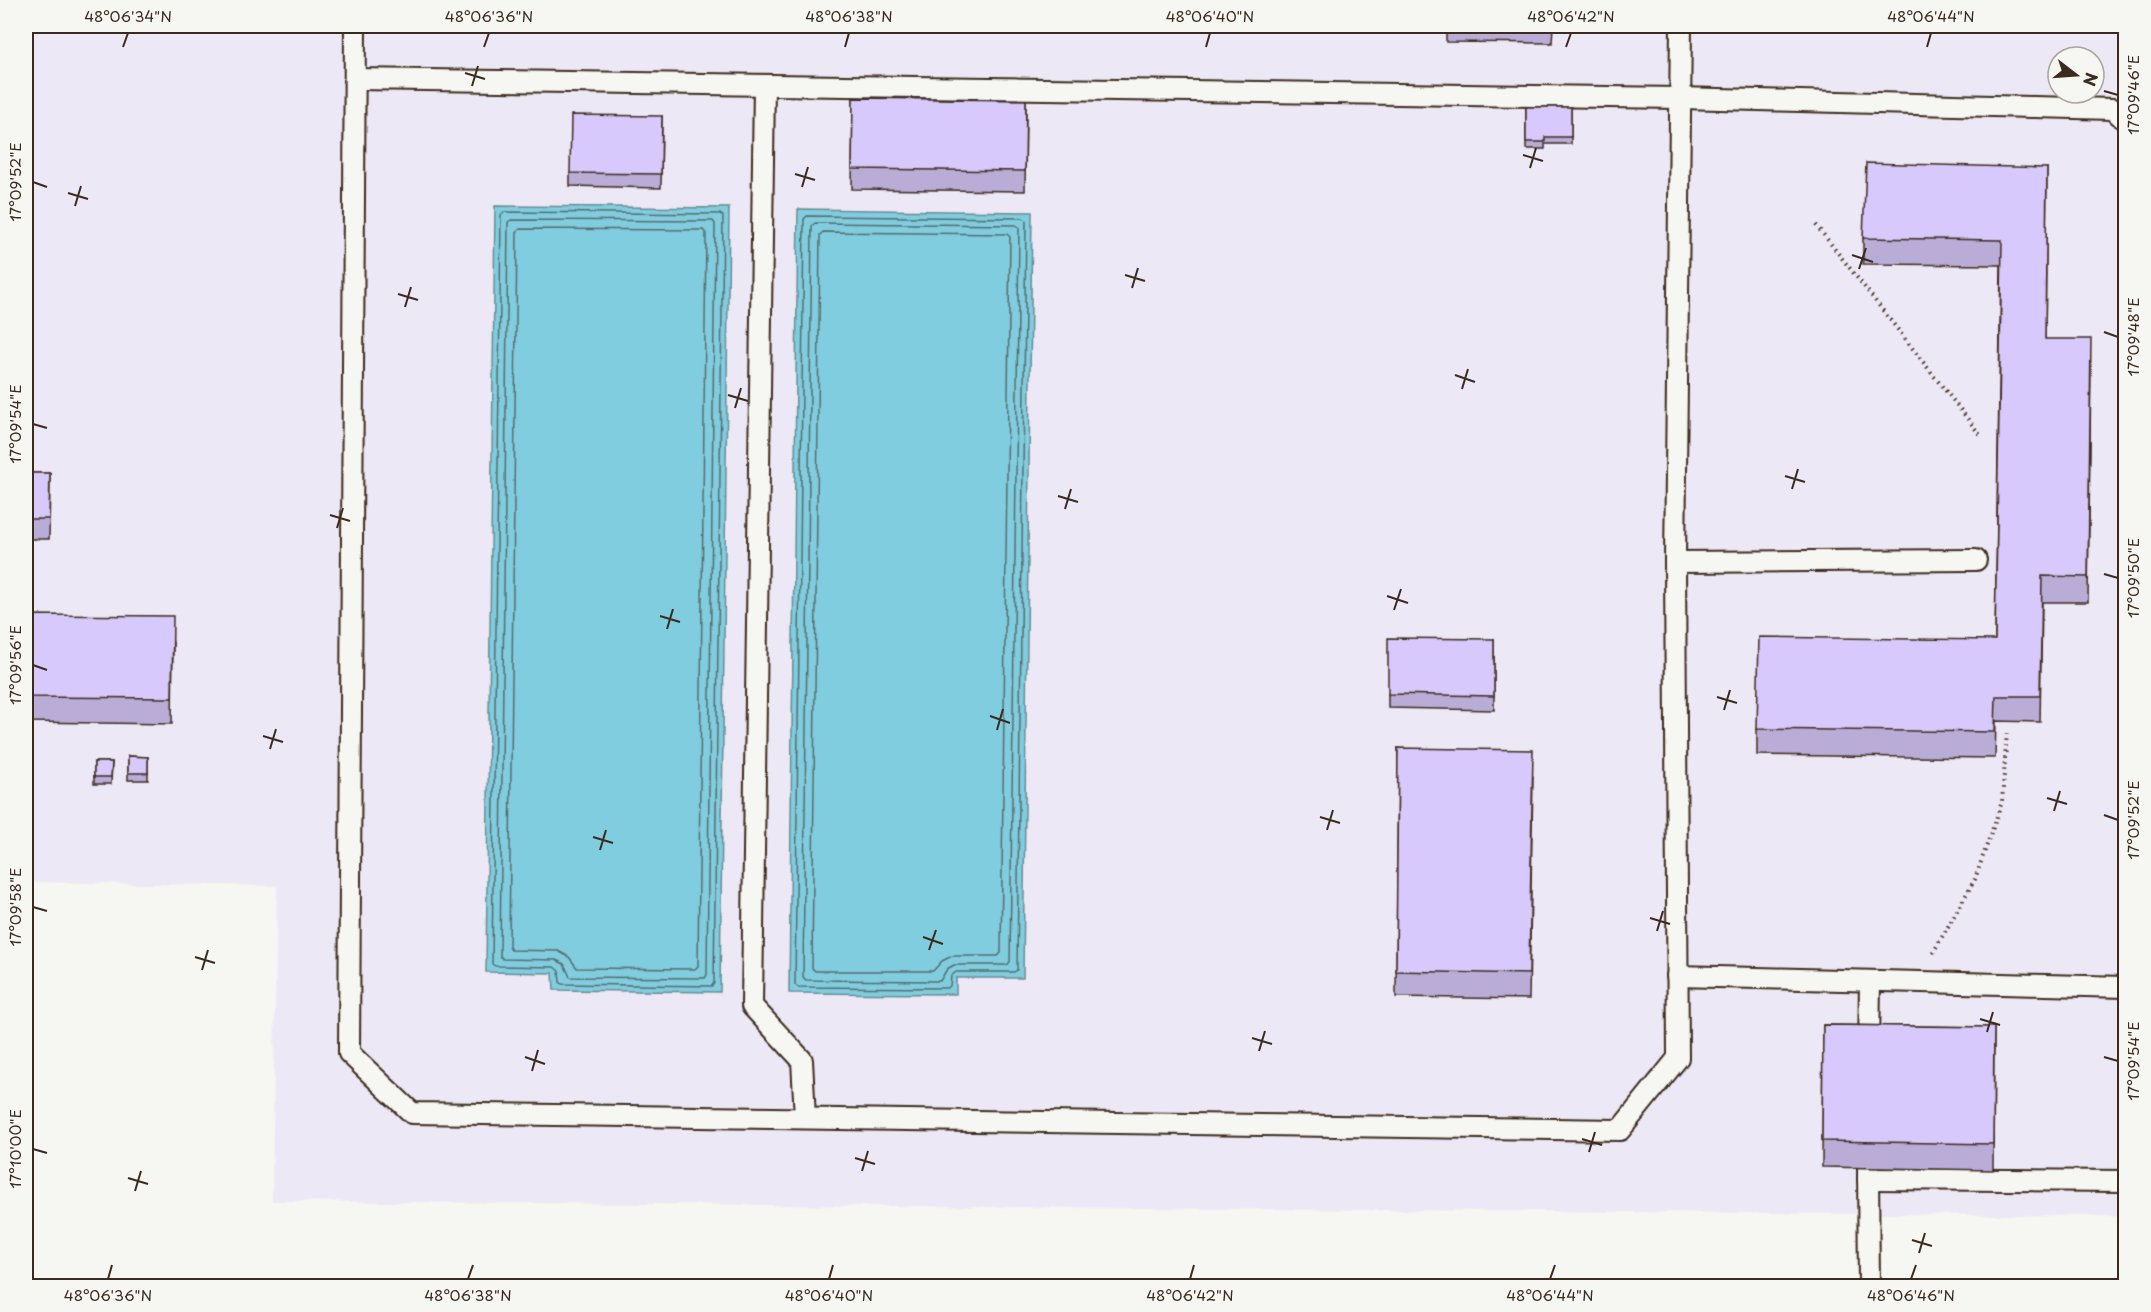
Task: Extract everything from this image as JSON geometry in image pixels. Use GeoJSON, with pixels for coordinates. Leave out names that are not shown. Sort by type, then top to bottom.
{"type":"FeatureCollection","features":[{"type":"Feature","properties":{"kind":"lane"},"geometry":{"type":"LineString","coordinates":[[355,26],[349,1053],[412,1113],[1620,1130],[1678,1058],[1675,562],[1681,26]]}},
{"type":"Feature","properties":{"kind":"lane"},"geometry":{"type":"LineString","coordinates":[[355,79],[1680,98],[2113,109],[2126,121]]}},
{"type":"Feature","properties":{"kind":"lane"},"geometry":{"type":"LineString","coordinates":[[764,85],[752,1006],[802,1060],[805,1118]]}},
{"type":"Feature","properties":{"kind":"lane"},"geometry":{"type":"LineString","coordinates":[[1675,562],[1976,560]]}},
{"type":"Feature","properties":{"kind":"lane"},"geometry":{"type":"LineString","coordinates":[[1677,976],[2126,987]]}},
{"type":"Feature","properties":{"kind":"lane"},"geometry":{"type":"LineString","coordinates":[[1869,1051],[1870,981]]}},
{"type":"Feature","properties":{"kind":"lane"},"geometry":{"type":"LineString","coordinates":[[1869,1287],[1868,1173],[2126,1181]]}},
{"type":"Feature","properties":{"kind":"path"},"geometry":{"type":"LineString","coordinates":[[1816,225],[1981,436]]}},
{"type":"Feature","properties":{"kind":"path"},"geometry":{"type":"LineString","coordinates":[[1916,982],[1975,879],[2002,801],[2007,731]]}},
{"type":"Feature","properties":{"kind":"shaded area"},"geometry":{"type":"Polygon","coordinates":[[[26,26],[2125,26],[2125,1216],[272,1201],[277,886],[26,882],[26,26]]]}},
{"type":"Feature","properties":{"kind":"water"},"geometry":{"type":"Polygon","coordinates":[[[495,206],[729,208],[720,992],[554,990],[553,973],[486,972],[495,206]]]}},
{"type":"Feature","properties":{"kind":"water"},"geometry":{"type":"Polygon","coordinates":[[[798,209],[1032,212],[1023,978],[956,978],[956,994],[789,993],[798,209]]]}},
{"type":"Feature","properties":{"kind":"building"},"geometry":{"type":"Polygon","coordinates":[[[853,98],[1026,100],[1025,171],[852,169],[853,98]]]}},
{"type":"Feature","properties":{"kind":"building"},"geometry":{"type":"Polygon","coordinates":[[[1526,107],[1571,107],[1571,137],[1545,137],[1545,142],[1526,142],[1526,107]]]}},
{"type":"Feature","properties":{"kind":"building"},"geometry":{"type":"Polygon","coordinates":[[[571,115],[662,116],[661,174],[570,173],[571,115]]]}},
{"type":"Feature","properties":{"kind":"building"},"geometry":{"type":"Polygon","coordinates":[[[1866,163],[2047,168],[2045,339],[2091,339],[2088,577],[2042,576],[2040,696],[1996,696],[1995,732],[1757,729],[1759,637],[1995,640],[2002,240],[1863,238],[1866,163]]]}},
{"type":"Feature","properties":{"kind":"building"},"geometry":{"type":"Polygon","coordinates":[[[26,473],[50,473],[49,519],[26,519],[26,473]]]}},
{"type":"Feature","properties":{"kind":"building"},"geometry":{"type":"Polygon","coordinates":[[[26,615],[173,616],[172,698],[26,697],[26,615]]]}},
{"type":"Feature","properties":{"kind":"building"},"geometry":{"type":"Polygon","coordinates":[[[1388,638],[1494,639],[1494,696],[1388,694],[1388,638]]]}},
{"type":"Feature","properties":{"kind":"building"},"geometry":{"type":"Polygon","coordinates":[[[1398,748],[1533,750],[1529,974],[1396,971],[1398,748]]]}},
{"type":"Feature","properties":{"kind":"building"},"geometry":{"type":"Polygon","coordinates":[[[128,756],[148,757],[148,773],[128,773],[128,756]]]}},
{"type":"Feature","properties":{"kind":"building"},"geometry":{"type":"Polygon","coordinates":[[[94,762],[112,762],[111,777],[94,777],[94,762]]]}},
{"type":"Feature","properties":{"kind":"building"},"geometry":{"type":"Polygon","coordinates":[[[1823,1025],[1994,1027],[1993,1144],[1822,1141],[1823,1025]]]}}]}
